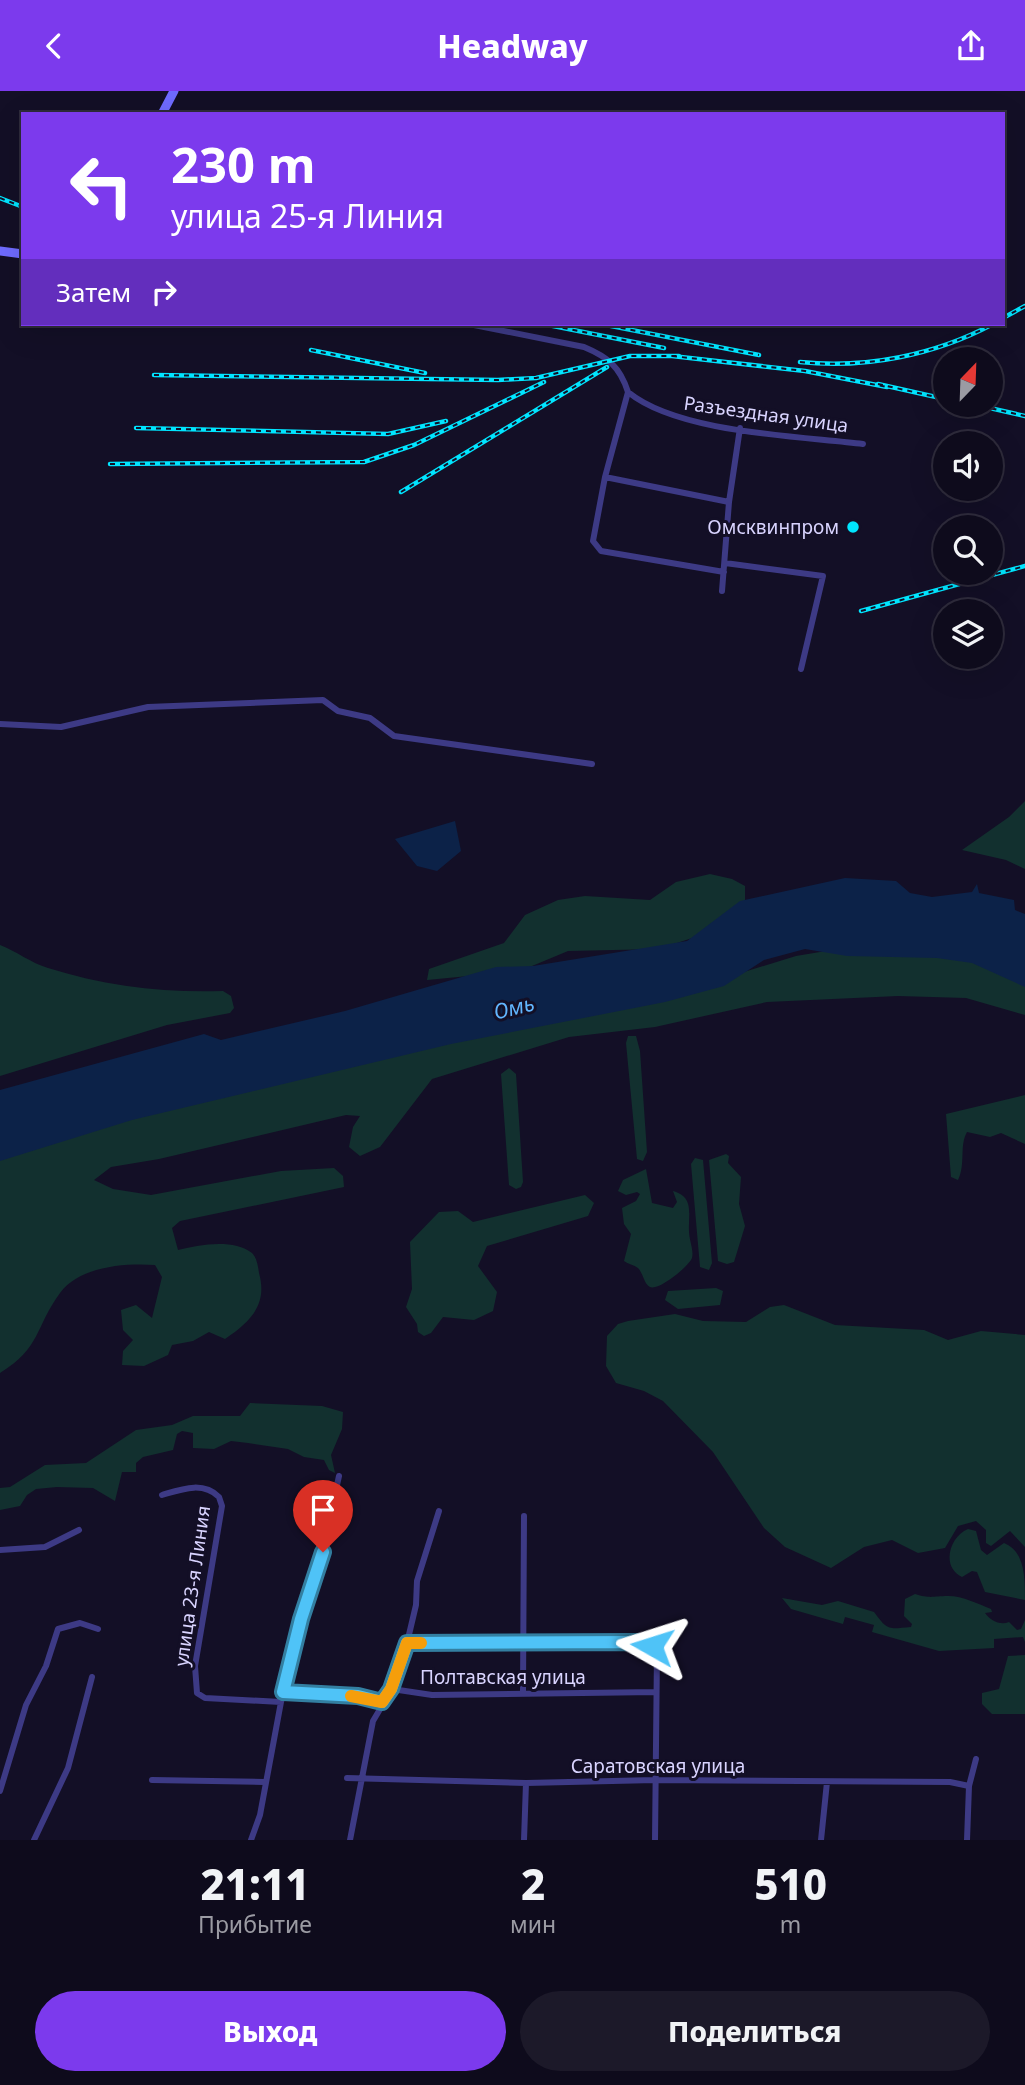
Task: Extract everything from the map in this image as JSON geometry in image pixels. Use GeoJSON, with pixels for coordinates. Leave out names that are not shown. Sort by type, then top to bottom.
{"type":"FeatureCollection","features":[{"type":"Feature","properties":{"kind":"main road"},"geometry":{"type":"LineString","coordinates":[[163,112],[174,91]]}},
{"type":"Feature","properties":{"kind":"main road"},"geometry":{"type":"LineString","coordinates":[[0,251],[21,254]]}},
{"type":"Feature","properties":{"kind":"street"},"geometry":{"type":"LineString","coordinates":[[479,326],[593,350],[611,360],[623,377],[628,391],[605,477],[593,541],[601,551],[724,572]]}},
{"type":"Feature","properties":{"kind":"street","name":"Разъездная улица"},"geometry":{"type":"LineString","coordinates":[[628,391],[643,404],[667,415],[740,428],[863,444]]}},
{"type":"Feature","properties":{"kind":"street"},"geometry":{"type":"LineString","coordinates":[[722,591],[729,502],[740,428]]}},
{"type":"Feature","properties":{"kind":"street"},"geometry":{"type":"LineString","coordinates":[[605,477],[729,502]]}},
{"type":"Feature","properties":{"kind":"street"},"geometry":{"type":"LineString","coordinates":[[725,563],[823,576],[801,669]]}},
{"type":"Feature","properties":{"kind":"street"},"geometry":{"type":"LineString","coordinates":[[0,724],[61,727],[148,707],[323,700],[338,711],[370,718],[394,736],[592,764]]}},
{"type":"Feature","properties":{"kind":"street"},"geometry":{"type":"LineString","coordinates":[[251,1840],[260,1815],[264,1782],[283,1692],[301,1619],[318,1574],[339,1476]]}},
{"type":"Feature","properties":{"kind":"street","name":"улица 23-я Линия"},"geometry":{"type":"LineString","coordinates":[[162,1495],[183,1488],[203,1487],[219,1497],[222,1506],[194,1686],[200,1696],[281,1702]]}},
{"type":"Feature","properties":{"kind":"street"},"geometry":{"type":"LineString","coordinates":[[350,1840],[364,1779],[366,1751],[382,1702],[391,1689],[407,1643],[416,1605],[417,1581],[439,1511]]}},
{"type":"Feature","properties":{"kind":"street"},"geometry":{"type":"LineString","coordinates":[[523,1693],[524,1516]]}},
{"type":"Feature","properties":{"kind":"street"},"geometry":{"type":"LineString","coordinates":[[0,1550],[45,1546],[79,1530]]}},
{"type":"Feature","properties":{"kind":"street"},"geometry":{"type":"LineString","coordinates":[[0,1791],[26,1705],[46,1666],[58,1629],[80,1623],[98,1629]]}},
{"type":"Feature","properties":{"kind":"street"},"geometry":{"type":"LineString","coordinates":[[407,1643],[642,1642],[652,1646],[657,1652],[656,1840]]}},
{"type":"Feature","properties":{"kind":"street"},"geometry":{"type":"LineString","coordinates":[[34,1840],[68,1768],[92,1677]]}},
{"type":"Feature","properties":{"kind":"street","name":"Полтавская улица"},"geometry":{"type":"LineString","coordinates":[[391,1689],[432,1695],[656,1692]]}},
{"type":"Feature","properties":{"kind":"street"},"geometry":{"type":"LineString","coordinates":[[283,1692],[358,1696],[382,1702]]}},
{"type":"Feature","properties":{"kind":"street"},"geometry":{"type":"LineString","coordinates":[[967,1840],[969,1786],[976,1759]]}},
{"type":"Feature","properties":{"kind":"street","name":"Саратовская улица"},"geometry":{"type":"LineString","coordinates":[[347,1778],[526,1783],[655,1780],[950,1782],[969,1786]]}},
{"type":"Feature","properties":{"kind":"street"},"geometry":{"type":"LineString","coordinates":[[152,1780],[264,1782]]}},
{"type":"Feature","properties":{"kind":"street"},"geometry":{"type":"LineString","coordinates":[[821,1840],[827,1782]]}},
{"type":"Feature","properties":{"kind":"street"},"geometry":{"type":"LineString","coordinates":[[524,1840],[526,1783]]}},
{"type":"Feature","properties":{"kind":"green space"},"geometry":{"type":"Polygon","coordinates":[[[1025,801],[1025,869],[1006,860],[962,850],[1009,817],[1025,801]]]}},
{"type":"Feature","properties":{"kind":"green space"},"geometry":{"type":"Polygon","coordinates":[[[710,874],[732,879],[745,886],[745,904],[710,932],[659,949],[568,951],[520,971],[427,980],[429,969],[504,943],[525,915],[558,900],[585,896],[650,900],[676,882],[710,874]]]}},
{"type":"Feature","properties":{"kind":"green space"},"geometry":{"type":"Polygon","coordinates":[[[0,945],[42,966],[113,984],[179,991],[223,991],[231,996],[234,1008],[230,1013],[167,1025],[0,1076],[0,945]]]}},
{"type":"Feature","properties":{"kind":"green space"},"geometry":{"type":"Polygon","coordinates":[[[838,949],[966,957],[1025,980],[1025,1015],[966,998],[898,996],[767,1002],[655,1027],[569,1037],[432,1079],[380,1147],[360,1156],[349,1147],[353,1127],[360,1116],[346,1115],[159,1159],[111,1167],[94,1180],[113,1189],[151,1195],[281,1171],[334,1168],[343,1176],[344,1187],[180,1221],[172,1228],[178,1250],[226,1244],[244,1248],[255,1257],[261,1284],[259,1303],[249,1319],[225,1339],[209,1332],[193,1341],[172,1345],[168,1355],[144,1366],[122,1365],[123,1351],[133,1340],[123,1330],[121,1310],[136,1305],[152,1318],[162,1277],[155,1265],[117,1266],[91,1272],[69,1284],[52,1305],[30,1346],[0,1373],[0,1147],[702,985],[796,956],[838,949]]]}},
{"type":"Feature","properties":{"kind":"green space"},"geometry":{"type":"Polygon","coordinates":[[[628,1036],[636,1036],[640,1051],[647,1152],[643,1161],[637,1159],[626,1043],[628,1036]]]}},
{"type":"Feature","properties":{"kind":"green space"},"geometry":{"type":"Polygon","coordinates":[[[509,1068],[516,1074],[523,1182],[521,1187],[516,1189],[509,1185],[501,1074],[509,1068]]]}},
{"type":"Feature","properties":{"kind":"green space"},"geometry":{"type":"Polygon","coordinates":[[[1025,1095],[1025,1144],[1001,1133],[990,1137],[967,1132],[958,1180],[951,1177],[946,1114],[1025,1095]]]}},
{"type":"Feature","properties":{"kind":"green space"},"geometry":{"type":"Polygon","coordinates":[[[726,1154],[729,1156],[728,1163],[741,1177],[739,1204],[745,1226],[734,1262],[727,1264],[718,1261],[709,1160],[726,1154]]]}},
{"type":"Feature","properties":{"kind":"green space"},"geometry":{"type":"Polygon","coordinates":[[[695,1158],[703,1160],[712,1263],[709,1270],[700,1267],[691,1164],[695,1158]]]}},
{"type":"Feature","properties":{"kind":"green space"},"geometry":{"type":"Polygon","coordinates":[[[646,1169],[652,1203],[673,1208],[677,1202],[673,1191],[685,1198],[692,1252],[692,1258],[685,1266],[666,1282],[654,1287],[648,1286],[638,1268],[624,1261],[631,1234],[624,1224],[622,1208],[636,1201],[640,1194],[637,1192],[626,1195],[618,1191],[623,1180],[646,1169]]]}},
{"type":"Feature","properties":{"kind":"green space"},"geometry":{"type":"Polygon","coordinates":[[[585,1195],[594,1203],[588,1216],[487,1246],[478,1266],[497,1292],[493,1311],[474,1320],[443,1317],[431,1333],[424,1336],[418,1332],[417,1324],[406,1307],[412,1289],[410,1242],[439,1212],[458,1211],[473,1222],[585,1195]]]}},
{"type":"Feature","properties":{"kind":"green space"},"geometry":{"type":"Polygon","coordinates":[[[716,1288],[723,1291],[720,1305],[678,1309],[665,1300],[668,1291],[716,1288]]]}},
{"type":"Feature","properties":{"kind":"green space"},"geometry":{"type":"Polygon","coordinates":[[[784,1305],[835,1325],[924,1330],[948,1340],[981,1331],[1025,1335],[1025,1547],[1010,1531],[991,1546],[986,1543],[986,1530],[976,1521],[958,1526],[945,1548],[918,1553],[892,1540],[864,1547],[831,1568],[785,1547],[764,1528],[713,1452],[663,1401],[644,1391],[616,1383],[606,1366],[607,1336],[618,1324],[675,1314],[703,1321],[746,1322],[770,1307],[784,1305]]]}},
{"type":"Feature","properties":{"kind":"green space"},"geometry":{"type":"Polygon","coordinates":[[[250,1403],[322,1406],[343,1412],[342,1429],[331,1455],[335,1473],[329,1470],[324,1460],[304,1457],[288,1449],[231,1441],[214,1449],[193,1448],[193,1433],[182,1431],[177,1434],[173,1450],[143,1457],[136,1463],[136,1472],[122,1472],[115,1501],[93,1488],[57,1487],[36,1489],[27,1495],[20,1506],[0,1510],[0,1488],[10,1487],[45,1465],[86,1463],[136,1430],[172,1425],[193,1416],[240,1416],[250,1403]]]}},
{"type":"Feature","properties":{"kind":"green space"},"geometry":{"type":"Polygon","coordinates":[[[968,1529],[976,1531],[981,1550],[987,1555],[1004,1543],[1016,1552],[1024,1574],[1025,1600],[985,1592],[977,1572],[972,1571],[962,1577],[955,1572],[950,1560],[952,1545],[961,1533],[968,1529]]]}},
{"type":"Feature","properties":{"kind":"green space"},"geometry":{"type":"Polygon","coordinates":[[[915,1594],[929,1597],[954,1596],[970,1601],[991,1609],[992,1612],[985,1613],[992,1620],[999,1623],[1009,1622],[1017,1630],[1021,1629],[1025,1620],[1025,1642],[1023,1637],[994,1639],[994,1648],[939,1651],[872,1632],[874,1625],[845,1617],[843,1624],[791,1609],[782,1598],[822,1605],[838,1601],[874,1612],[886,1626],[897,1628],[911,1627],[912,1624],[904,1616],[905,1599],[915,1594]]]}},
{"type":"Feature","properties":{"kind":"green space"},"geometry":{"type":"Polygon","coordinates":[[[1025,1655],[1025,1714],[992,1714],[982,1704],[982,1693],[999,1689],[1008,1656],[1025,1655]]]}},
{"type":"Feature","properties":{"kind":"water"},"geometry":{"type":"Polygon","coordinates":[[[455,821],[461,851],[437,871],[417,866],[395,839],[455,821]]]}},
{"type":"Feature","properties":{"kind":"water","name":"Омь"},"geometry":{"type":"Polygon","coordinates":[[[845,878],[896,881],[910,893],[932,897],[972,892],[977,884],[979,893],[1014,900],[1015,910],[1025,914],[1025,987],[972,963],[937,958],[847,956],[805,949],[764,960],[724,986],[665,1002],[451,1044],[132,1120],[0,1161],[0,1090],[204,1034],[221,1040],[345,1011],[496,967],[533,966],[687,941],[740,901],[845,878]]]}},
{"type":"Feature","properties":{"kind":"railway"},"geometry":{"type":"LineString","coordinates":[[0,198],[21,206]]}},
{"type":"Feature","properties":{"kind":"railway"},"geometry":{"type":"LineString","coordinates":[[1005,317],[1025,306]]}},
{"type":"Feature","properties":{"kind":"railway"},"geometry":{"type":"LineString","coordinates":[[553,326],[664,348]]}},
{"type":"Feature","properties":{"kind":"railway"},"geometry":{"type":"LineString","coordinates":[[611,326],[759,355]]}},
{"type":"Feature","properties":{"kind":"railway"},"geometry":{"type":"LineString","coordinates":[[800,362],[850,363],[900,357],[948,344],[989,326]]}},
{"type":"Feature","properties":{"kind":"railway"},"geometry":{"type":"LineString","coordinates":[[311,350],[425,373]]}},
{"type":"Feature","properties":{"kind":"railway"},"geometry":{"type":"LineString","coordinates":[[154,375],[498,380],[536,378],[630,356],[679,356]]}},
{"type":"Feature","properties":{"kind":"railway"},"geometry":{"type":"LineString","coordinates":[[672,356],[805,371],[887,387]]}},
{"type":"Feature","properties":{"kind":"railway"},"geometry":{"type":"LineString","coordinates":[[401,492],[607,367]]}},
{"type":"Feature","properties":{"kind":"railway"},"geometry":{"type":"LineString","coordinates":[[110,464],[364,462],[414,445],[544,382]]}},
{"type":"Feature","properties":{"kind":"railway"},"geometry":{"type":"LineString","coordinates":[[878,384],[933,396]]}},
{"type":"Feature","properties":{"kind":"railway"},"geometry":{"type":"LineString","coordinates":[[1003,411],[1025,416]]}},
{"type":"Feature","properties":{"kind":"railway"},"geometry":{"type":"LineString","coordinates":[[136,428],[388,434],[446,421]]}},
{"type":"Feature","properties":{"kind":"railway"},"geometry":{"type":"LineString","coordinates":[[861,611],[1025,566]]}},
{"type":"Feature","properties":{"kind":"slow traffic"},"geometry":{"type":"LineString","coordinates":[[351,1696],[382,1702],[391,1689],[407,1643],[421,1643]]}},
{"type":"Feature","properties":{"kind":"place","name":"Омсквинпром"},"geometry":{"type":"Point","coordinates":[853,527]}},
{"type":"Feature","properties":{"kind":"route"},"geometry":{"type":"LineString","coordinates":[[323,1552],[315,1585],[301,1619],[283,1692],[358,1696],[382,1702],[391,1689],[407,1643],[642,1642],[652,1646]]}}]}
